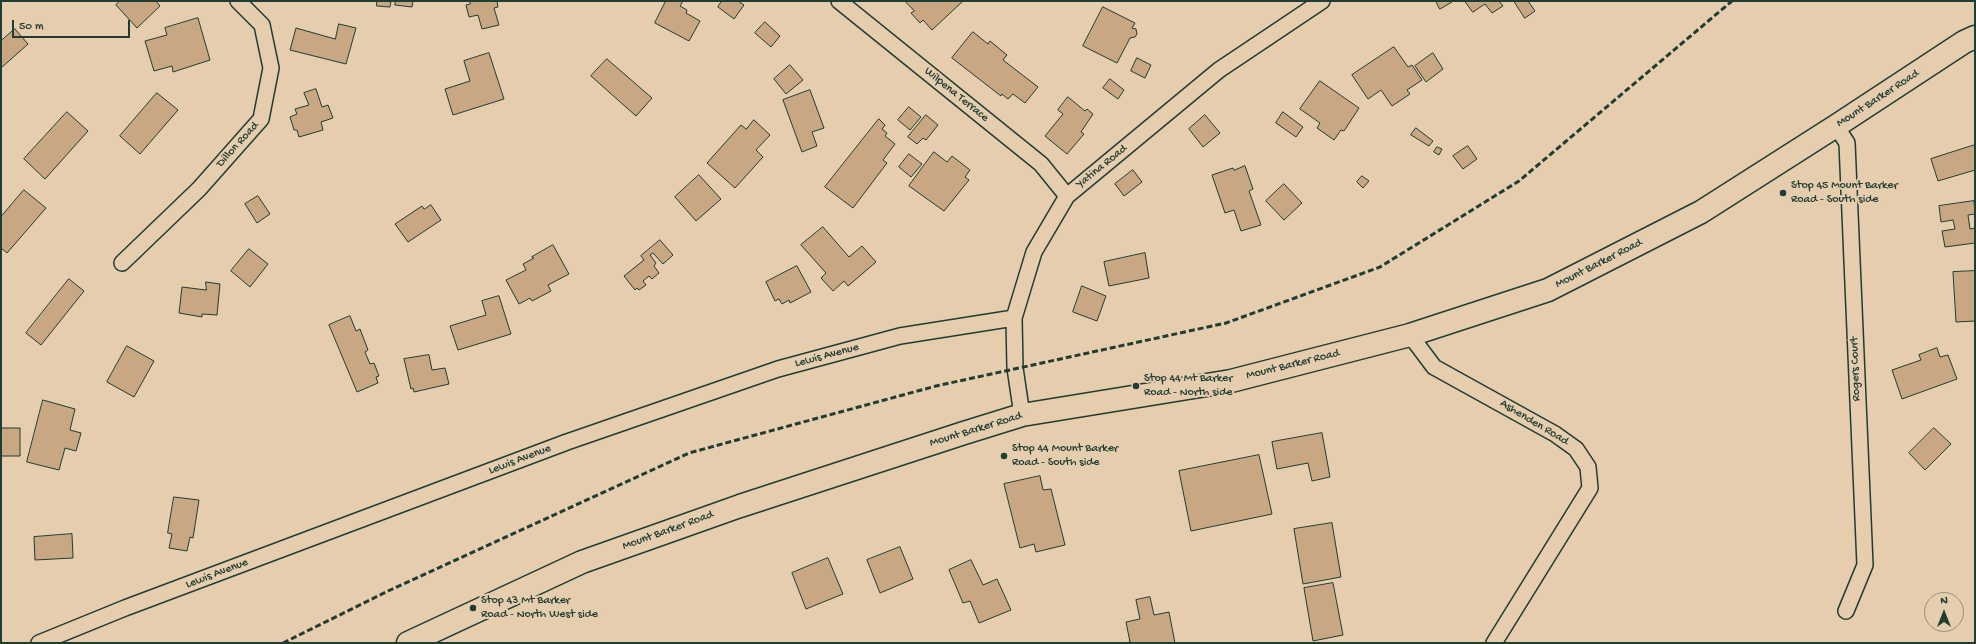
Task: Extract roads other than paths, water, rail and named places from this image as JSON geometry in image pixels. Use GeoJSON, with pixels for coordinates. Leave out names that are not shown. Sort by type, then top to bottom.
{"type":"FeatureCollection","features":[{"type":"Feature","properties":{"kind":"main road","name":"Mount Barker Road"},"geometry":{"type":"LineString","coordinates":[[410,643],[582,562],[792,488],[1022,415],[1231,381],[1410,335],[1548,290],[1701,212],[1964,42],[1975,37]]}},
{"type":"Feature","properties":{"kind":"street","name":"Dillon Road"},"geometry":{"type":"LineString","coordinates":[[122,263],[199,188],[261,119],[271,68],[262,25],[238,1]]}},
{"type":"Feature","properties":{"kind":"street","name":"Wilpena Terrace"},"geometry":{"type":"LineString","coordinates":[[839,1],[1041,164],[1067,196]]}},
{"type":"Feature","properties":{"kind":"street","name":"Yatina Road"},"geometry":{"type":"LineString","coordinates":[[1022,415],[1015,368],[1014,318],[1034,252],[1067,196],[1219,70],[1322,1]]}},
{"type":"Feature","properties":{"kind":"street","name":"Rogers Court"},"geometry":{"type":"LineString","coordinates":[[1836,126],[1847,143],[1865,565],[1846,611]]}},
{"type":"Feature","properties":{"kind":"street","name":"Lewis Avenue"},"geometry":{"type":"LineString","coordinates":[[39,643],[125,608],[567,442],[778,369],[900,336],[1014,318]]}},
{"type":"Feature","properties":{"kind":"street","name":"Ashenden Road"},"geometry":{"type":"LineString","coordinates":[[1410,335],[1434,367],[1555,434],[1576,449],[1588,467],[1590,488],[1494,643]]}},
{"type":"Feature","properties":{"kind":"railway"},"geometry":{"type":"LineString","coordinates":[[283,643],[388,591],[689,453],[936,386],[1226,323],[1380,267],[1519,181],[1732,1]]}},
{"type":"Feature","properties":{"kind":"place","name":"Stop 45 Mount Barker Road - South side"},"geometry":{"type":"Point","coordinates":[1783,193]}},
{"type":"Feature","properties":{"kind":"place","name":"Stop 44 Mt Barker Road - North side"},"geometry":{"type":"Point","coordinates":[1136,386]}},
{"type":"Feature","properties":{"kind":"place","name":"Stop 44 Mount Barker Road - South side"},"geometry":{"type":"Point","coordinates":[1004,456]}},
{"type":"Feature","properties":{"kind":"place","name":"Stop 43 Mt Barker Road - North West side"},"geometry":{"type":"Point","coordinates":[473,608]}}]}
